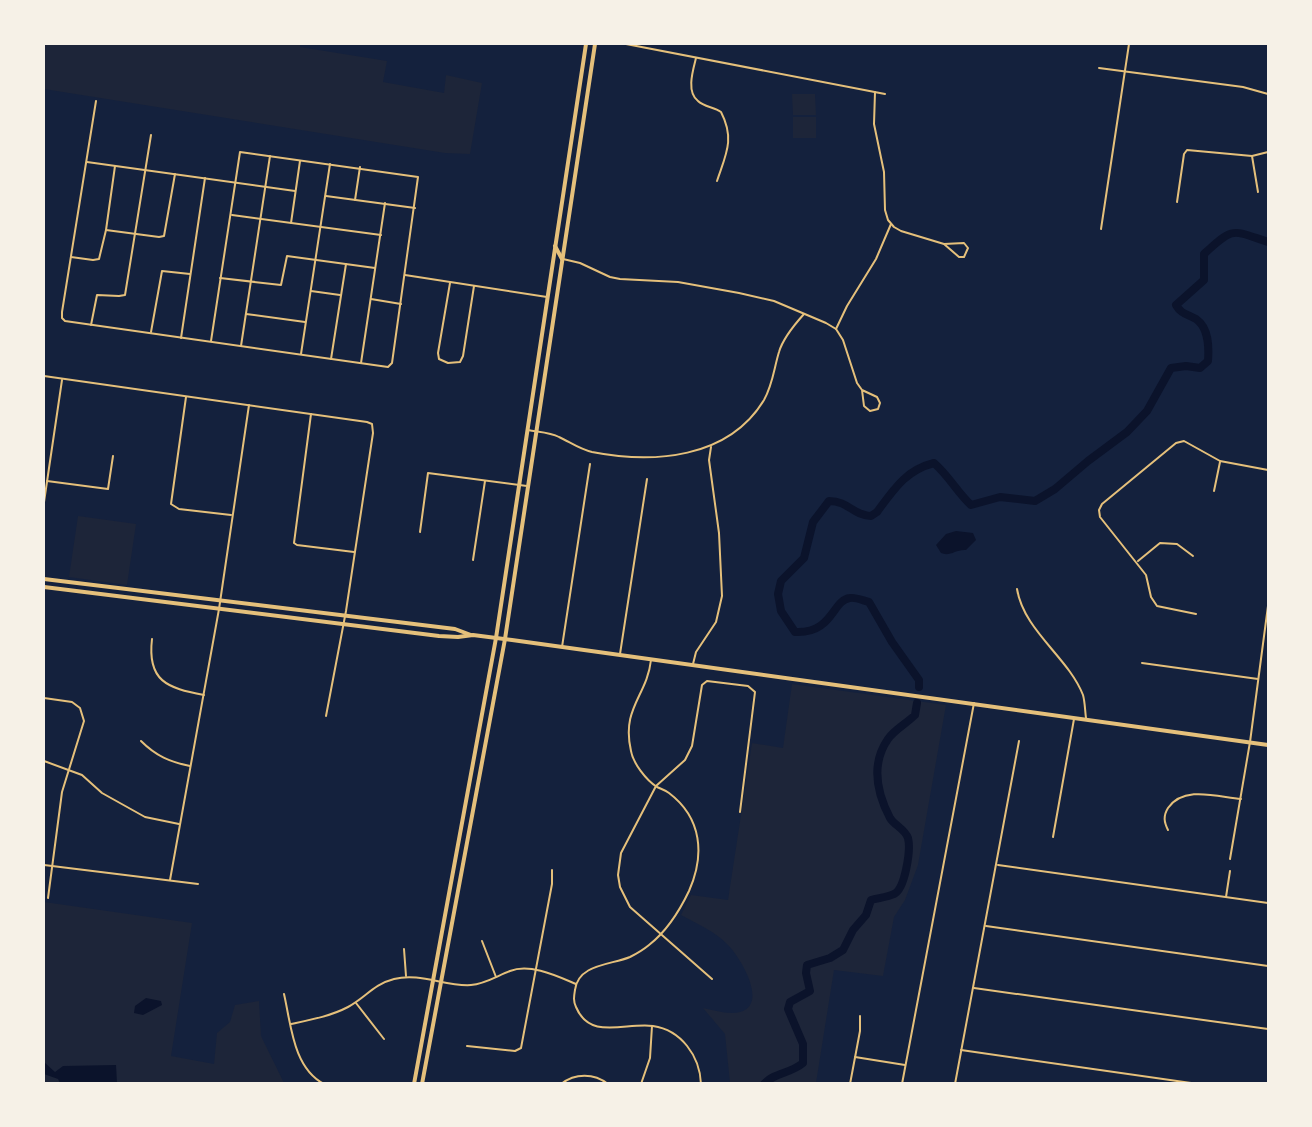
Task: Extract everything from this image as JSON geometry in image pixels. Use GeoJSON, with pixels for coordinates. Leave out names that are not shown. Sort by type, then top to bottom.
{"type":"FeatureCollection","features":[{"type":"Feature","properties":{"kind":"main road"},"geometry":{"type":"LineString","coordinates":[[414,1083],[496,638],[586,44]]}},
{"type":"Feature","properties":{"kind":"main road"},"geometry":{"type":"LineString","coordinates":[[422,1083],[505,639],[595,44]]}},
{"type":"Feature","properties":{"kind":"main road"},"geometry":{"type":"LineString","coordinates":[[573,127],[578,128],[581,133]]}},
{"type":"Feature","properties":{"kind":"main road"},"geometry":{"type":"LineString","coordinates":[[563,196],[570,205]]}},
{"type":"Feature","properties":{"kind":"main road"},"geometry":{"type":"LineString","coordinates":[[555,246],[562,259]]}},
{"type":"Feature","properties":{"kind":"main road"},"geometry":{"type":"LineString","coordinates":[[553,257],[561,268]]}},
{"type":"Feature","properties":{"kind":"main road"},"geometry":{"type":"LineString","coordinates":[[547,297],[556,301]]}},
{"type":"Feature","properties":{"kind":"main road"},"geometry":{"type":"LineString","coordinates":[[535,380],[543,384]]}},
{"type":"Feature","properties":{"kind":"main road"},"geometry":{"type":"LineString","coordinates":[[44,579],[457,629],[472,635]]}},
{"type":"Feature","properties":{"kind":"main road"},"geometry":{"type":"LineString","coordinates":[[44,587],[456,637],[472,635],[505,639],[1269,745]]}},
{"type":"Feature","properties":{"kind":"main road"},"geometry":{"type":"LineString","coordinates":[[453,871],[459,884]]}},
{"type":"Feature","properties":{"kind":"street"},"geometry":{"type":"LineString","coordinates":[[626,44],[885,94]]}},
{"type":"Feature","properties":{"kind":"street"},"geometry":{"type":"LineString","coordinates":[[1101,229],[1129,44]]}},
{"type":"Feature","properties":{"kind":"street"},"geometry":{"type":"LineString","coordinates":[[696,57],[691,89],[694,97],[698,102],[721,112],[728,128],[728,149],[717,181]]}},
{"type":"Feature","properties":{"kind":"street"},"geometry":{"type":"LineString","coordinates":[[1099,68],[1243,87],[1269,94]]}},
{"type":"Feature","properties":{"kind":"street"},"geometry":{"type":"LineString","coordinates":[[875,92],[874,124],[884,172],[886,214],[891,224],[901,231],[944,244],[962,242],[966,244],[968,251],[964,257],[959,257],[944,244]]}},
{"type":"Feature","properties":{"kind":"street"},"geometry":{"type":"LineString","coordinates":[[96,101],[62,318],[91,325],[390,366],[418,177],[240,152],[211,341]]}},
{"type":"Feature","properties":{"kind":"street"},"geometry":{"type":"LineString","coordinates":[[91,325],[97,295],[125,295],[151,135]]}},
{"type":"Feature","properties":{"kind":"street"},"geometry":{"type":"LineString","coordinates":[[1177,201],[1186,150],[1252,156],[1269,152]]}},
{"type":"Feature","properties":{"kind":"street"},"geometry":{"type":"LineString","coordinates":[[241,346],[270,155]]}},
{"type":"Feature","properties":{"kind":"street"},"geometry":{"type":"LineString","coordinates":[[1252,156],[1258,192]]}},
{"type":"Feature","properties":{"kind":"street"},"geometry":{"type":"LineString","coordinates":[[291,223],[300,159]]}},
{"type":"Feature","properties":{"kind":"street"},"geometry":{"type":"LineString","coordinates":[[86,162],[295,191]]}},
{"type":"Feature","properties":{"kind":"street"},"geometry":{"type":"LineString","coordinates":[[301,354],[330,163]]}},
{"type":"Feature","properties":{"kind":"street"},"geometry":{"type":"LineString","coordinates":[[71,257],[99,259],[106,230],[115,166]]}},
{"type":"Feature","properties":{"kind":"street"},"geometry":{"type":"LineString","coordinates":[[355,200],[360,168]]}},
{"type":"Feature","properties":{"kind":"street"},"geometry":{"type":"LineString","coordinates":[[106,230],[164,236],[175,174]]}},
{"type":"Feature","properties":{"kind":"street"},"geometry":{"type":"LineString","coordinates":[[181,338],[206,178]]}},
{"type":"Feature","properties":{"kind":"street"},"geometry":{"type":"LineString","coordinates":[[326,196],[415,208]]}},
{"type":"Feature","properties":{"kind":"street"},"geometry":{"type":"LineString","coordinates":[[361,363],[385,203]]}},
{"type":"Feature","properties":{"kind":"street"},"geometry":{"type":"LineString","coordinates":[[230,215],[381,235]]}},
{"type":"Feature","properties":{"kind":"street"},"geometry":{"type":"LineString","coordinates":[[836,329],[847,306],[876,259],[891,224]]}},
{"type":"Feature","properties":{"kind":"street"},"geometry":{"type":"LineString","coordinates":[[220,278],[281,285],[287,256],[375,268]]}},
{"type":"Feature","properties":{"kind":"street"},"geometry":{"type":"LineString","coordinates":[[562,259],[620,279],[678,282],[739,292],[774,302],[826,323],[836,329],[843,340],[857,383],[862,390],[864,406],[867,410],[878,409],[880,403],[877,397],[862,390]]}},
{"type":"Feature","properties":{"kind":"street"},"geometry":{"type":"LineString","coordinates":[[331,358],[346,263]]}},
{"type":"Feature","properties":{"kind":"street"},"geometry":{"type":"LineString","coordinates":[[151,333],[162,271],[190,274]]}},
{"type":"Feature","properties":{"kind":"street"},"geometry":{"type":"LineString","coordinates":[[405,275],[547,297]]}},
{"type":"Feature","properties":{"kind":"street"},"geometry":{"type":"LineString","coordinates":[[450,282],[438,353],[439,359],[448,363],[460,362],[474,286]]}},
{"type":"Feature","properties":{"kind":"street"},"geometry":{"type":"LineString","coordinates":[[310,291],[340,295]]}},
{"type":"Feature","properties":{"kind":"street"},"geometry":{"type":"LineString","coordinates":[[371,299],[401,304]]}},
{"type":"Feature","properties":{"kind":"street"},"geometry":{"type":"LineString","coordinates":[[246,314],[305,322]]}},
{"type":"Feature","properties":{"kind":"street"},"geometry":{"type":"LineString","coordinates":[[528,430],[558,436],[572,445],[591,452],[638,458],[667,456],[711,447],[746,422],[764,399],[774,377],[783,343],[804,314]]}},
{"type":"Feature","properties":{"kind":"street"},"geometry":{"type":"LineString","coordinates":[[44,376],[372,424],[373,433],[345,616],[326,716]]}},
{"type":"Feature","properties":{"kind":"street"},"geometry":{"type":"LineString","coordinates":[[44,502],[62,379]]}},
{"type":"Feature","properties":{"kind":"street"},"geometry":{"type":"LineString","coordinates":[[186,397],[171,504],[179,508],[231,515]]}},
{"type":"Feature","properties":{"kind":"street"},"geometry":{"type":"LineString","coordinates":[[170,880],[219,609],[231,515],[249,405]]}},
{"type":"Feature","properties":{"kind":"street"},"geometry":{"type":"LineString","coordinates":[[311,414],[294,543],[354,552]]}},
{"type":"Feature","properties":{"kind":"street"},"geometry":{"type":"LineString","coordinates":[[1196,614],[1157,606],[1151,597],[1146,575],[1100,517],[1099,510],[1102,504],[1176,443],[1184,441],[1220,462],[1269,470]]}},
{"type":"Feature","properties":{"kind":"street"},"geometry":{"type":"LineString","coordinates":[[693,664],[696,652],[716,622],[722,596],[719,533],[709,460],[711,447]]}},
{"type":"Feature","properties":{"kind":"street"},"geometry":{"type":"LineString","coordinates":[[47,480],[108,489],[113,456]]}},
{"type":"Feature","properties":{"kind":"street"},"geometry":{"type":"LineString","coordinates":[[1214,491],[1220,462]]}},
{"type":"Feature","properties":{"kind":"street"},"geometry":{"type":"LineString","coordinates":[[562,647],[590,464]]}},
{"type":"Feature","properties":{"kind":"street"},"geometry":{"type":"LineString","coordinates":[[420,532],[428,473],[528,486]]}},
{"type":"Feature","properties":{"kind":"street"},"geometry":{"type":"LineString","coordinates":[[620,654],[647,479]]}},
{"type":"Feature","properties":{"kind":"street"},"geometry":{"type":"LineString","coordinates":[[473,560],[485,481]]}},
{"type":"Feature","properties":{"kind":"street"},"geometry":{"type":"LineString","coordinates":[[1137,562],[1160,543],[1177,544],[1193,556]]}},
{"type":"Feature","properties":{"kind":"street"},"geometry":{"type":"LineString","coordinates":[[1017,589],[1019,598],[1032,623],[1077,683],[1084,698],[1086,718]]}},
{"type":"Feature","properties":{"kind":"street"},"geometry":{"type":"LineString","coordinates":[[1230,859],[1251,742],[1269,606]]}},
{"type":"Feature","properties":{"kind":"street"},"geometry":{"type":"LineString","coordinates":[[152,639],[151,661],[160,679],[174,688],[204,695]]}},
{"type":"Feature","properties":{"kind":"street"},"geometry":{"type":"LineString","coordinates":[[651,658],[646,682],[631,711],[628,738],[631,754],[641,770],[656,786],[684,806],[693,822],[699,850],[696,868],[691,886],[679,910],[661,935],[632,956],[591,968],[576,984],[574,998],[576,1010],[592,1025],[612,1028],[652,1026],[675,1035],[691,1050],[698,1063],[701,1083]]}},
{"type":"Feature","properties":{"kind":"street"},"geometry":{"type":"LineString","coordinates":[[1142,663],[1258,679]]}},
{"type":"Feature","properties":{"kind":"street"},"geometry":{"type":"LineString","coordinates":[[712,979],[630,907],[620,887],[618,875],[621,853],[656,786],[685,760],[694,735],[702,685],[707,681],[748,686],[755,692],[740,812]]}},
{"type":"Feature","properties":{"kind":"street"},"geometry":{"type":"LineString","coordinates":[[44,698],[72,702],[80,708],[84,721],[60,801],[48,898]]}},
{"type":"Feature","properties":{"kind":"street"},"geometry":{"type":"LineString","coordinates":[[902,1083],[974,703]]}},
{"type":"Feature","properties":{"kind":"street"},"geometry":{"type":"LineString","coordinates":[[1053,837],[1075,717]]}},
{"type":"Feature","properties":{"kind":"street"},"geometry":{"type":"LineString","coordinates":[[141,741],[161,758],[190,766]]}},
{"type":"Feature","properties":{"kind":"street"},"geometry":{"type":"LineString","coordinates":[[955,1083],[1019,741]]}},
{"type":"Feature","properties":{"kind":"street"},"geometry":{"type":"LineString","coordinates":[[44,761],[82,775],[102,793],[145,817],[180,824]]}},
{"type":"Feature","properties":{"kind":"street"},"geometry":{"type":"LineString","coordinates":[[1168,830],[1164,821],[1167,809],[1182,796],[1197,794],[1241,800]]}},
{"type":"Feature","properties":{"kind":"street"},"geometry":{"type":"LineString","coordinates":[[44,865],[198,884]]}},
{"type":"Feature","properties":{"kind":"street"},"geometry":{"type":"LineString","coordinates":[[997,865],[1269,903]]}},
{"type":"Feature","properties":{"kind":"street"},"geometry":{"type":"LineString","coordinates":[[467,1046],[515,1051],[521,1048],[552,884],[552,870]]}},
{"type":"Feature","properties":{"kind":"street"},"geometry":{"type":"LineString","coordinates":[[1226,897],[1230,871]]}},
{"type":"Feature","properties":{"kind":"street"},"geometry":{"type":"LineString","coordinates":[[986,926],[1269,966]]}},
{"type":"Feature","properties":{"kind":"street"},"geometry":{"type":"LineString","coordinates":[[482,941],[496,977]]}},
{"type":"Feature","properties":{"kind":"street"},"geometry":{"type":"LineString","coordinates":[[404,949],[406,977]]}},
{"type":"Feature","properties":{"kind":"street"},"geometry":{"type":"LineString","coordinates":[[291,1024],[330,1015],[356,1003],[368,991],[382,983],[406,977],[471,985],[482,983],[513,970],[536,970],[576,984]]}},
{"type":"Feature","properties":{"kind":"street"},"geometry":{"type":"LineString","coordinates":[[974,988],[1269,1029]]}},
{"type":"Feature","properties":{"kind":"street"},"geometry":{"type":"LineString","coordinates":[[284,994],[300,1057],[313,1077],[324,1083]]}},
{"type":"Feature","properties":{"kind":"street"},"geometry":{"type":"LineString","coordinates":[[356,1003],[384,1039]]}},
{"type":"Feature","properties":{"kind":"street"},"geometry":{"type":"LineString","coordinates":[[850,1083],[860,1031],[860,1016]]}},
{"type":"Feature","properties":{"kind":"street"},"geometry":{"type":"LineString","coordinates":[[641,1083],[650,1058],[652,1026]]}},
{"type":"Feature","properties":{"kind":"street"},"geometry":{"type":"LineString","coordinates":[[961,1050],[1198,1083]]}},
{"type":"Feature","properties":{"kind":"street"},"geometry":{"type":"LineString","coordinates":[[855,1056],[905,1065]]}},
{"type":"Feature","properties":{"kind":"street"},"geometry":{"type":"LineString","coordinates":[[561,1083],[573,1077],[589,1075],[608,1083]]}},
{"type":"Feature","properties":{"kind":"shaded area"},"geometry":{"type":"Polygon","coordinates":[[[44,44],[300,44],[300,47],[387,61],[383,82],[444,93],[446,75],[482,83],[470,154],[445,153],[44,89],[44,44]]]}},
{"type":"Feature","properties":{"kind":"shaded area"},"geometry":{"type":"Polygon","coordinates":[[[792,94],[815,94],[816,115],[793,115],[792,94]]]}},
{"type":"Feature","properties":{"kind":"shaded area"},"geometry":{"type":"Polygon","coordinates":[[[793,117],[816,117],[816,138],[793,138],[793,117]]]}},
{"type":"Feature","properties":{"kind":"shaded area"},"geometry":{"type":"Polygon","coordinates":[[[78,516],[136,524],[127,585],[69,577],[78,516]]]}},
{"type":"Feature","properties":{"kind":"shaded area"},"geometry":{"type":"Polygon","coordinates":[[[956,531],[973,533],[976,540],[966,550],[941,553],[936,545],[946,534],[956,531]]]}},
{"type":"Feature","properties":{"kind":"shaded area"},"geometry":{"type":"Polygon","coordinates":[[[792,684],[946,705],[918,865],[905,900],[894,917],[883,976],[834,970],[816,1083],[730,1083],[725,1034],[703,1008],[721,1012],[740,1012],[748,1007],[752,1000],[752,990],[745,969],[723,940],[681,915],[691,895],[728,900],[752,743],[783,748],[792,684]]]}},
{"type":"Feature","properties":{"kind":"shaded area"},"geometry":{"type":"Polygon","coordinates":[[[44,902],[192,923],[171,1056],[214,1064],[217,1033],[230,1022],[235,1005],[259,1001],[261,1036],[284,1083],[44,1083],[44,902]]]}},
{"type":"Feature","properties":{"kind":"shaded area"},"geometry":{"type":"Polygon","coordinates":[[[146,998],[161,1001],[162,1005],[143,1015],[134,1013],[135,1006],[146,998]]]}},
{"type":"Feature","properties":{"kind":"shaded area"},"geometry":{"type":"Polygon","coordinates":[[[44,1062],[55,1072],[63,1066],[116,1065],[117,1083],[60,1083],[58,1079],[44,1074],[44,1062]]]}},
{"type":"Feature","properties":{"kind":"waterway"},"geometry":{"type":"LineString","coordinates":[[919,687],[919,680],[892,642],[869,602],[852,598],[844,600],[824,623],[808,631],[795,632],[781,611],[778,594],[781,581],[804,558],[813,522],[829,501],[841,503],[859,513],[871,516],[908,476],[934,463],[971,505],[1000,497],[1035,501],[1055,489],[1127,432],[1147,411],[1171,368],[1186,366],[1200,368],[1208,361],[1208,344],[1204,327],[1176,305],[1204,280],[1204,254],[1222,239],[1234,233],[1268,242]]}},
{"type":"Feature","properties":{"kind":"waterway"},"geometry":{"type":"LineString","coordinates":[[764,1084],[773,1077],[803,1063],[803,1044],[788,1009],[790,1002],[810,991],[806,973],[807,965],[830,958],[843,950],[853,930],[866,915],[871,900],[894,894],[901,885],[908,860],[908,838],[885,808],[879,789],[877,769],[882,749],[888,739],[915,715],[917,703]]}}]}
